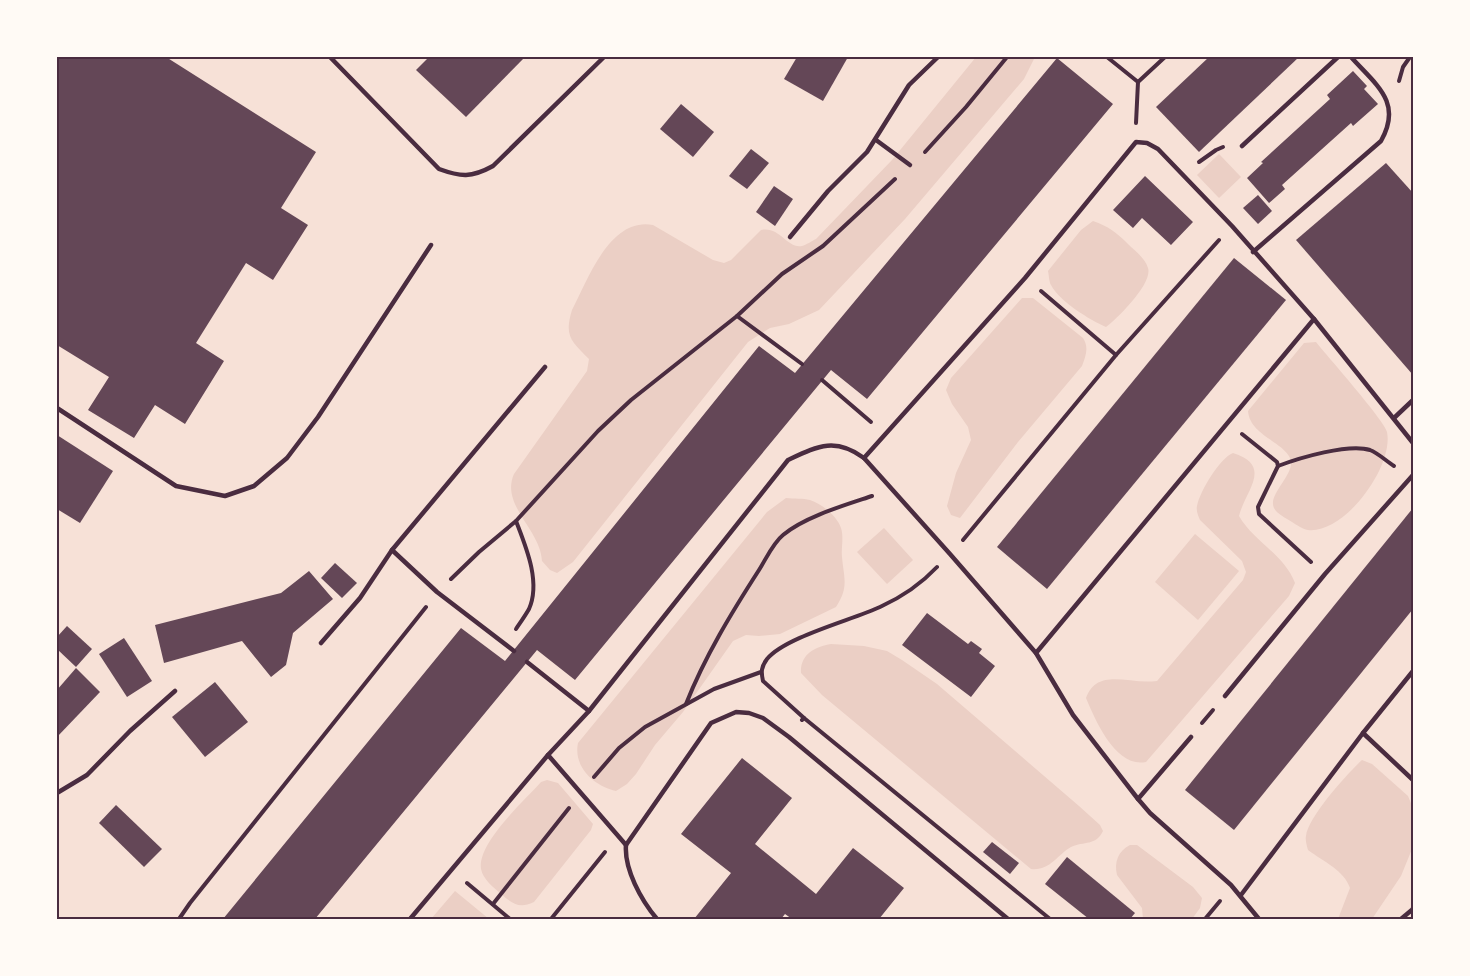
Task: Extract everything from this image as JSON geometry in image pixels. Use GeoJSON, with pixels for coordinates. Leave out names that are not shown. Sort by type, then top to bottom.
{"type":"FeatureCollection","features":[{"type":"Feature","properties":{"kind":"lane"},"geometry":{"type":"LineString","coordinates":[[330,57],[439,169],[456,175],[472,176],[493,166],[604,57]]}},
{"type":"Feature","properties":{"kind":"lane"},"geometry":{"type":"LineString","coordinates":[[790,237],[828,191],[867,152],[909,85],[938,57]]}},
{"type":"Feature","properties":{"kind":"lane"},"geometry":{"type":"LineString","coordinates":[[1242,146],[1338,57]]}},
{"type":"Feature","properties":{"kind":"lane"},"geometry":{"type":"LineString","coordinates":[[1253,252],[1381,141],[1389,127],[1390,114],[1387,99],[1351,57]]}},
{"type":"Feature","properties":{"kind":"lane"},"geometry":{"type":"LineString","coordinates":[[876,140],[910,165]]}},
{"type":"Feature","properties":{"kind":"lane"},"geometry":{"type":"LineString","coordinates":[[864,459],[1025,278],[1136,142],[1147,143],[1158,149],[1232,226],[1314,319],[1413,443]]}},
{"type":"Feature","properties":{"kind":"lane"},"geometry":{"type":"LineString","coordinates":[[57,408],[176,486],[225,496],[254,486],[287,458],[318,417],[430,244]]}},
{"type":"Feature","properties":{"kind":"lane"},"geometry":{"type":"LineString","coordinates":[[1036,654],[1314,319]]}},
{"type":"Feature","properties":{"kind":"lane"},"geometry":{"type":"LineString","coordinates":[[321,644],[360,598],[392,550],[545,367]]}},
{"type":"Feature","properties":{"kind":"lane"},"geometry":{"type":"LineString","coordinates":[[1394,418],[1413,400]]}},
{"type":"Feature","properties":{"kind":"lane"},"geometry":{"type":"LineString","coordinates":[[410,919],[548,755],[589,711],[788,460],[812,448],[826,445],[846,448],[864,459],[1036,654],[1073,715],[1150,813],[1241,895],[1259,919]]}},
{"type":"Feature","properties":{"kind":"lane"},"geometry":{"type":"LineString","coordinates":[[1225,696],[1325,574],[1412,476]]}},
{"type":"Feature","properties":{"kind":"lane"},"geometry":{"type":"LineString","coordinates":[[392,550],[437,592],[513,651]]}},
{"type":"Feature","properties":{"kind":"lane"},"geometry":{"type":"LineString","coordinates":[[527,662],[589,711]]}},
{"type":"Feature","properties":{"kind":"lane"},"geometry":{"type":"LineString","coordinates":[[1241,895],[1413,671]]}},
{"type":"Feature","properties":{"kind":"lane"},"geometry":{"type":"LineString","coordinates":[[57,793],[87,775],[130,731],[175,691]]}},
{"type":"Feature","properties":{"kind":"lane"},"geometry":{"type":"LineString","coordinates":[[657,919],[636,884],[625,857],[626,844],[711,723],[736,712],[749,713],[763,718],[789,737],[1008,919]]}},
{"type":"Feature","properties":{"kind":"lane"},"geometry":{"type":"LineString","coordinates":[[1364,733],[1413,780]]}},
{"type":"Feature","properties":{"kind":"lane"},"geometry":{"type":"LineString","coordinates":[[1138,799],[1191,737]]}},
{"type":"Feature","properties":{"kind":"lane"},"geometry":{"type":"LineString","coordinates":[[548,755],[626,844]]}},
{"type":"Feature","properties":{"kind":"lane"},"geometry":{"type":"LineString","coordinates":[[1401,919],[1413,909]]}},
{"type":"Feature","properties":{"kind":"path"},"geometry":{"type":"LineString","coordinates":[[928,149],[966,107],[1006,57]]}},
{"type":"Feature","properties":{"kind":"path"},"geometry":{"type":"LineString","coordinates":[[1107,57],[1138,82]]}},
{"type":"Feature","properties":{"kind":"path"},"geometry":{"type":"LineString","coordinates":[[1136,142],[1138,82],[1165,57]]}},
{"type":"Feature","properties":{"kind":"path"},"geometry":{"type":"LineString","coordinates":[[1184,176],[1203,158],[1216,150],[1225,146],[1242,146]]}},
{"type":"Feature","properties":{"kind":"path"},"geometry":{"type":"LineString","coordinates":[[179,919],[437,592],[516,521],[598,431],[623,407],[737,316],[782,274],[823,246],[887,187]]}},
{"type":"Feature","properties":{"kind":"path"},"geometry":{"type":"LineString","coordinates":[[964,539],[1116,355],[1232,226]]}},
{"type":"Feature","properties":{"kind":"path"},"geometry":{"type":"LineString","coordinates":[[1056,303],[1116,355]]}},
{"type":"Feature","properties":{"kind":"path"},"geometry":{"type":"LineString","coordinates":[[737,316],[802,364]]}},
{"type":"Feature","properties":{"kind":"path"},"geometry":{"type":"LineString","coordinates":[[822,380],[886,434]]}},
{"type":"Feature","properties":{"kind":"path"},"geometry":{"type":"LineString","coordinates":[[1227,422],[1277,462],[1278,466]]}},
{"type":"Feature","properties":{"kind":"path"},"geometry":{"type":"LineString","coordinates":[[1325,574],[1259,514],[1258,507],[1278,466],[1307,456],[1344,450],[1369,450],[1412,476]]}},
{"type":"Feature","properties":{"kind":"path"},"geometry":{"type":"LineString","coordinates":[[686,704],[707,658],[781,536],[837,508],[892,490]]}},
{"type":"Feature","properties":{"kind":"path"},"geometry":{"type":"LineString","coordinates":[[507,645],[529,608],[532,589],[532,572],[516,521]]}},
{"type":"Feature","properties":{"kind":"path"},"geometry":{"type":"LineString","coordinates":[[950,554],[914,589],[882,606],[788,644],[767,660],[761,672],[763,681],[769,689],[1050,919]]}},
{"type":"Feature","properties":{"kind":"path"},"geometry":{"type":"LineString","coordinates":[[493,904],[619,748],[645,727],[714,689],[761,672]]}},
{"type":"Feature","properties":{"kind":"path"},"geometry":{"type":"LineString","coordinates":[[1191,737],[1225,696]]}},
{"type":"Feature","properties":{"kind":"path"},"geometry":{"type":"LineString","coordinates":[[789,737],[804,718]]}},
{"type":"Feature","properties":{"kind":"path"},"geometry":{"type":"LineString","coordinates":[[551,919],[618,836]]}},
{"type":"Feature","properties":{"kind":"path"},"geometry":{"type":"LineString","coordinates":[[451,870],[510,919]]}},
{"type":"Feature","properties":{"kind":"path"},"geometry":{"type":"LineString","coordinates":[[1030,913],[1035,907]]}},
{"type":"Feature","properties":{"kind":"shaded area"},"geometry":{"type":"Polygon","coordinates":[[[976,57],[1035,57],[1024,79],[905,219],[819,310],[789,324],[770,328],[748,342],[573,562],[557,573],[550,570],[542,561],[535,539],[516,507],[511,485],[514,474],[587,371],[589,359],[571,338],[569,326],[572,310],[602,253],[624,231],[638,225],[653,225],[713,260],[724,263],[731,260],[761,230],[773,231],[797,246],[807,244],[816,239],[892,160],[976,57]]]}},
{"type":"Feature","properties":{"kind":"shaded area"},"geometry":{"type":"Polygon","coordinates":[[[1219,154],[1241,177],[1219,198],[1197,175],[1219,154]]]}},
{"type":"Feature","properties":{"kind":"shaded area"},"geometry":{"type":"Polygon","coordinates":[[[1093,221],[1120,236],[1142,258],[1148,268],[1148,274],[1140,291],[1106,327],[1084,315],[1061,297],[1050,284],[1048,271],[1081,230],[1093,221]]]}},
{"type":"Feature","properties":{"kind":"shaded area"},"geometry":{"type":"Polygon","coordinates":[[[1022,298],[1033,298],[1083,338],[1086,348],[1085,359],[1082,366],[1018,442],[960,518],[951,515],[947,506],[956,473],[971,440],[968,427],[952,404],[946,390],[951,378],[1022,298]]]}},
{"type":"Feature","properties":{"kind":"shaded area"},"geometry":{"type":"Polygon","coordinates":[[[1316,342],[1367,402],[1384,426],[1387,432],[1387,446],[1375,479],[1351,510],[1337,521],[1322,528],[1308,530],[1282,516],[1274,508],[1275,496],[1291,464],[1290,458],[1286,452],[1254,426],[1248,411],[1304,343],[1316,342]]]}},
{"type":"Feature","properties":{"kind":"shaded area"},"geometry":{"type":"Polygon","coordinates":[[[1233,453],[1245,458],[1252,465],[1254,472],[1251,489],[1239,516],[1284,564],[1295,583],[1289,596],[1146,762],[1135,762],[1116,751],[1108,741],[1086,698],[1091,689],[1106,680],[1157,681],[1243,580],[1246,572],[1242,561],[1200,520],[1197,510],[1202,492],[1211,476],[1222,461],[1233,453]]]}},
{"type":"Feature","properties":{"kind":"shaded area"},"geometry":{"type":"Polygon","coordinates":[[[786,498],[815,502],[836,519],[841,528],[845,583],[843,594],[836,607],[780,634],[746,635],[733,641],[683,712],[655,745],[627,784],[616,791],[600,785],[582,767],[577,752],[578,743],[767,512],[786,498]]]}},
{"type":"Feature","properties":{"kind":"shaded area"},"geometry":{"type":"Polygon","coordinates":[[[884,528],[913,560],[887,584],[857,552],[884,528]]]}},
{"type":"Feature","properties":{"kind":"shaded area"},"geometry":{"type":"Polygon","coordinates":[[[1195,534],[1239,571],[1198,620],[1155,582],[1195,534]]]}},
{"type":"Feature","properties":{"kind":"shaded area"},"geometry":{"type":"Polygon","coordinates":[[[831,644],[864,646],[887,651],[937,684],[1100,825],[1103,831],[1100,836],[1093,841],[1071,847],[1043,868],[1031,869],[822,695],[801,673],[801,666],[806,656],[819,647],[831,644]]]}},
{"type":"Feature","properties":{"kind":"shaded area"},"geometry":{"type":"Polygon","coordinates":[[[1362,760],[1372,764],[1408,796],[1413,808],[1412,849],[1401,876],[1372,919],[1338,919],[1350,888],[1338,871],[1308,850],[1306,838],[1313,818],[1338,785],[1362,760]]]}},
{"type":"Feature","properties":{"kind":"shaded area"},"geometry":{"type":"Polygon","coordinates":[[[547,780],[558,783],[593,824],[591,830],[534,902],[520,905],[505,898],[486,879],[481,869],[482,859],[486,847],[504,822],[541,782],[547,780]]]}},
{"type":"Feature","properties":{"kind":"shaded area"},"geometry":{"type":"Polygon","coordinates":[[[1130,845],[1137,845],[1193,887],[1202,898],[1200,908],[1192,919],[1143,919],[1142,908],[1117,875],[1118,857],[1122,850],[1130,845]]]}},
{"type":"Feature","properties":{"kind":"shaded area"},"geometry":{"type":"Polygon","coordinates":[[[455,891],[489,919],[431,919],[455,891]]]}},
{"type":"Feature","properties":{"kind":"building"},"geometry":{"type":"Polygon","coordinates":[[[57,57],[166,57],[316,152],[281,208],[308,225],[273,280],[246,263],[196,343],[224,361],[185,424],[155,405],[134,438],[88,410],[109,377],[57,345],[57,57]]]}},
{"type":"Feature","properties":{"kind":"building"},"geometry":{"type":"Polygon","coordinates":[[[429,57],[525,57],[466,117],[416,70],[429,57]]]}},
{"type":"Feature","properties":{"kind":"building"},"geometry":{"type":"Polygon","coordinates":[[[797,57],[848,57],[823,101],[784,79],[797,57]]]}},
{"type":"Feature","properties":{"kind":"building"},"geometry":{"type":"Polygon","coordinates":[[[1209,57],[1299,57],[1199,152],[1156,107],[1209,57]]]}},
{"type":"Feature","properties":{"kind":"building"},"geometry":{"type":"Polygon","coordinates":[[[1057,58],[1113,104],[867,399],[831,370],[575,680],[537,650],[315,919],[223,919],[461,628],[505,661],[759,346],[795,373],[1057,58]]]}},
{"type":"Feature","properties":{"kind":"building"},"geometry":{"type":"Polygon","coordinates":[[[1353,71],[1367,86],[1364,89],[1378,104],[1353,126],[1351,123],[1282,185],[1285,189],[1269,203],[1247,178],[1263,163],[1261,162],[1330,99],[1327,95],[1353,71]]]}},
{"type":"Feature","properties":{"kind":"building"},"geometry":{"type":"Polygon","coordinates":[[[681,104],[714,132],[693,157],[660,129],[681,104]]]}},
{"type":"Feature","properties":{"kind":"building"},"geometry":{"type":"Polygon","coordinates":[[[751,149],[769,163],[747,189],[729,176],[751,149]]]}},
{"type":"Feature","properties":{"kind":"building"},"geometry":{"type":"Polygon","coordinates":[[[1386,163],[1413,193],[1413,375],[1296,240],[1386,163]]]}},
{"type":"Feature","properties":{"kind":"building"},"geometry":{"type":"Polygon","coordinates":[[[1145,176],[1193,222],[1171,245],[1142,218],[1133,228],[1113,210],[1145,176]]]}},
{"type":"Feature","properties":{"kind":"building"},"geometry":{"type":"Polygon","coordinates":[[[774,186],[793,199],[775,226],[756,212],[774,186]]]}},
{"type":"Feature","properties":{"kind":"building"},"geometry":{"type":"Polygon","coordinates":[[[1258,195],[1272,211],[1258,224],[1243,208],[1258,195]]]}},
{"type":"Feature","properties":{"kind":"building"},"geometry":{"type":"Polygon","coordinates":[[[1234,258],[1286,300],[1047,589],[997,547],[1234,258]]]}},
{"type":"Feature","properties":{"kind":"building"},"geometry":{"type":"Polygon","coordinates":[[[57,435],[113,471],[80,523],[57,509],[57,435]]]}},
{"type":"Feature","properties":{"kind":"building"},"geometry":{"type":"Polygon","coordinates":[[[1413,508],[1413,609],[1234,830],[1185,790],[1413,508]]]}},
{"type":"Feature","properties":{"kind":"building"},"geometry":{"type":"Polygon","coordinates":[[[335,563],[357,583],[342,598],[321,578],[335,563]]]}},
{"type":"Feature","properties":{"kind":"building"},"geometry":{"type":"Polygon","coordinates":[[[309,571],[333,599],[293,633],[286,665],[271,677],[242,641],[164,663],[155,625],[281,593],[309,571]]]}},
{"type":"Feature","properties":{"kind":"building"},"geometry":{"type":"Polygon","coordinates":[[[927,613],[968,644],[971,641],[982,649],[979,653],[995,666],[971,697],[902,645],[927,613]]]}},
{"type":"Feature","properties":{"kind":"building"},"geometry":{"type":"Polygon","coordinates":[[[67,626],[92,649],[76,667],[57,649],[57,637],[67,626]]]}},
{"type":"Feature","properties":{"kind":"building"},"geometry":{"type":"Polygon","coordinates":[[[124,638],[152,681],[127,697],[99,654],[124,638]]]}},
{"type":"Feature","properties":{"kind":"building"},"geometry":{"type":"Polygon","coordinates":[[[76,668],[100,692],[57,737],[57,690],[76,668]]]}},
{"type":"Feature","properties":{"kind":"building"},"geometry":{"type":"Polygon","coordinates":[[[215,682],[248,722],[205,757],[172,717],[215,682]]]}},
{"type":"Feature","properties":{"kind":"building"},"geometry":{"type":"Polygon","coordinates":[[[742,758],[792,798],[755,844],[816,894],[853,848],[904,888],[879,919],[792,919],[785,914],[781,919],[694,919],[731,873],[681,834],[742,758]]]}},
{"type":"Feature","properties":{"kind":"building"},"geometry":{"type":"Polygon","coordinates":[[[116,805],[162,849],[144,867],[99,823],[116,805]]]}},
{"type":"Feature","properties":{"kind":"building"},"geometry":{"type":"Polygon","coordinates":[[[992,842],[1019,863],[1010,874],[983,852],[992,842]]]}},
{"type":"Feature","properties":{"kind":"building"},"geometry":{"type":"Polygon","coordinates":[[[1067,857],[1135,913],[1130,919],[1089,919],[1045,884],[1067,857]]]}}]}
